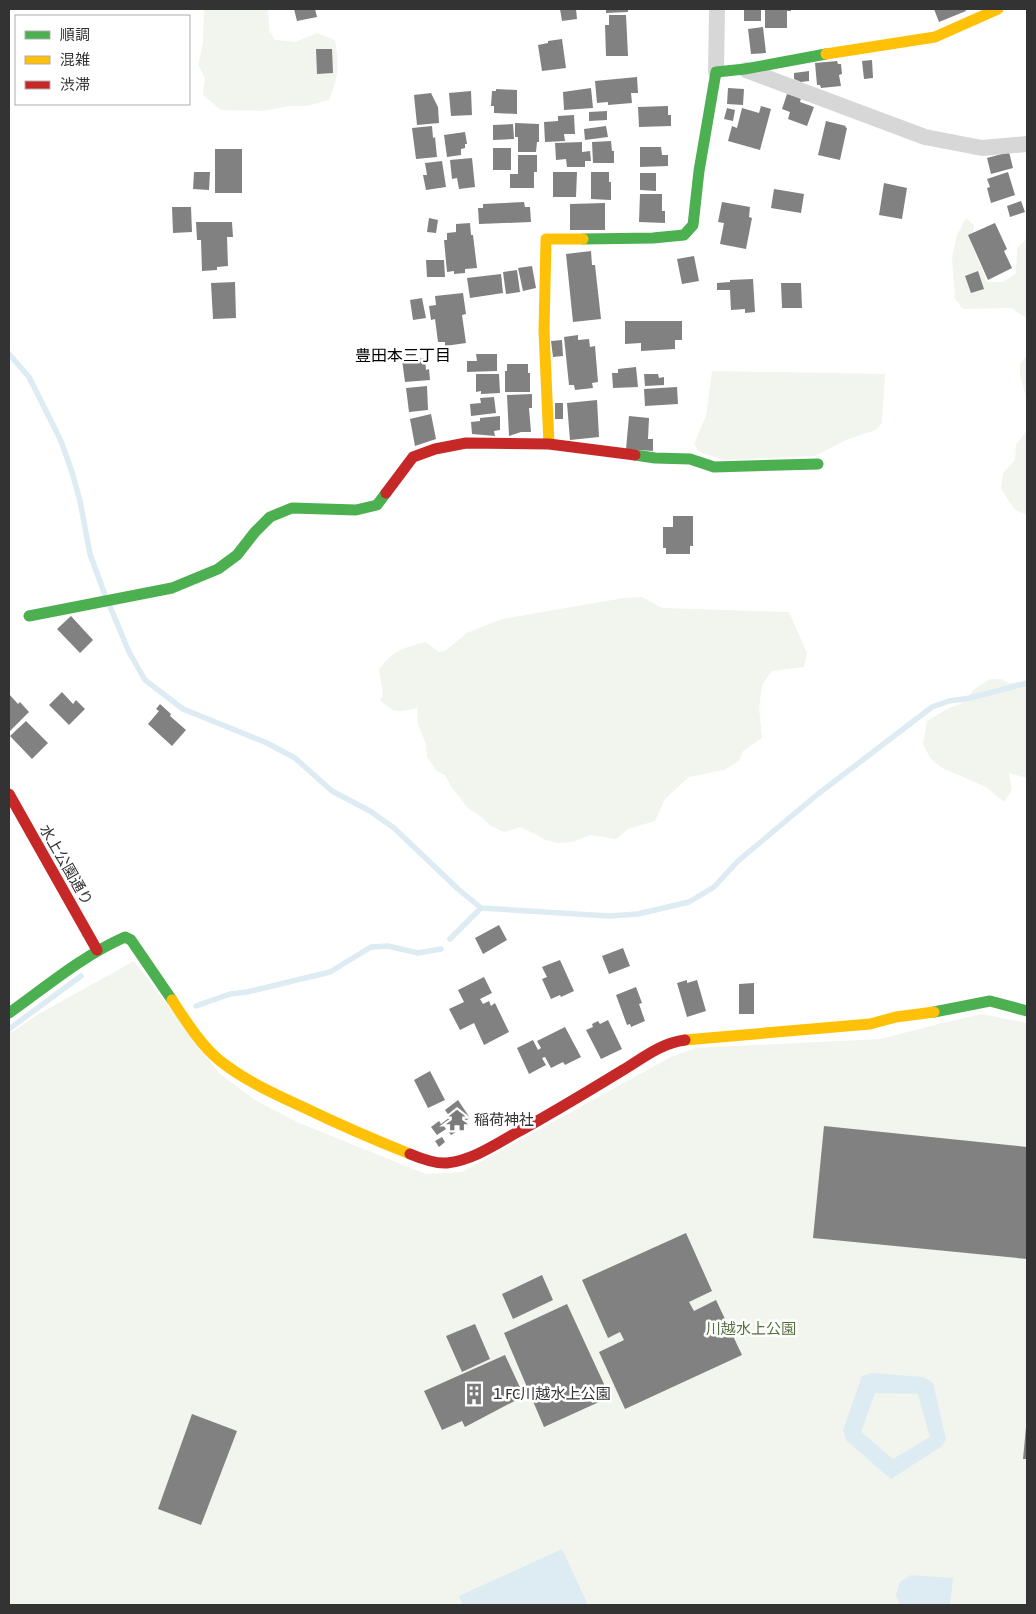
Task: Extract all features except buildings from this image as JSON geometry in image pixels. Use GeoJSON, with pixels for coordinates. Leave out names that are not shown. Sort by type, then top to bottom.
{"type":"FeatureCollection","features":[{"type":"Feature","properties":{"kind":"street"},"geometry":{"type":"LineString","coordinates":[[548,444],[544,331],[546,239],[653,238],[684,235],[693,225],[699,171],[716,72],[717,9]]}},
{"type":"Feature","properties":{"kind":"street"},"geometry":{"type":"LineString","coordinates":[[716,72],[745,70],[800,58],[935,37],[998,9]]}},
{"type":"Feature","properties":{"kind":"street"},"geometry":{"type":"LineString","coordinates":[[745,70],[924,137],[982,148],[1027,144]]}},
{"type":"Feature","properties":{"kind":"street"},"geometry":{"type":"LineString","coordinates":[[29,616],[172,588],[218,569],[237,555],[270,517],[292,508],[356,510],[377,506],[412,457],[466,443],[548,444],[656,458],[690,459],[714,467],[818,464]]}},
{"type":"Feature","properties":{"kind":"street","name":"水上公園通り"},"geometry":{"type":"LineString","coordinates":[[9,794],[97,950]]}},
{"type":"Feature","properties":{"kind":"street"},"geometry":{"type":"LineString","coordinates":[[9,1013],[97,950],[125,937],[131,940],[202,1043],[218,1059],[241,1076],[266,1090],[369,1138],[425,1160],[446,1163],[472,1157],[625,1069],[655,1049],[678,1041],[870,1024],[896,1017],[990,1002],[1027,1011]]}},
{"type":"Feature","properties":{"kind":"green space"},"geometry":{"type":"Polygon","coordinates":[[[204,9],[268,9],[269,30],[275,40],[295,42],[317,33],[335,40],[337,70],[335,84],[329,100],[307,106],[289,106],[263,111],[221,110],[203,95],[205,78],[198,65],[203,43],[204,9]]]}},
{"type":"Feature","properties":{"kind":"green space"},"geometry":{"type":"Polygon","coordinates":[[[966,218],[974,225],[972,245],[987,282],[1003,282],[1016,273],[1017,248],[1027,238],[1027,318],[1011,308],[963,309],[955,299],[952,258],[957,235],[966,218]]]}},
{"type":"Feature","properties":{"kind":"green space"},"geometry":{"type":"Polygon","coordinates":[[[1027,356],[1027,400],[1020,376],[1020,363],[1027,356]]]}},
{"type":"Feature","properties":{"kind":"green space"},"geometry":{"type":"Polygon","coordinates":[[[712,371],[885,374],[882,423],[876,430],[848,439],[815,456],[725,460],[699,452],[694,444],[706,416],[712,371]]]}},
{"type":"Feature","properties":{"kind":"green space"},"geometry":{"type":"Polygon","coordinates":[[[1027,430],[1027,515],[1015,510],[1001,489],[1003,473],[1015,460],[1016,445],[1027,430]]]}},
{"type":"Feature","properties":{"kind":"green space"},"geometry":{"type":"Polygon","coordinates":[[[642,597],[662,608],[789,612],[807,653],[804,667],[772,671],[762,685],[759,708],[762,738],[743,751],[739,761],[724,770],[689,777],[665,799],[655,821],[628,829],[616,839],[591,835],[572,842],[557,843],[546,840],[521,827],[504,832],[491,826],[468,808],[452,788],[445,775],[437,771],[427,757],[426,744],[418,724],[417,708],[397,711],[389,708],[380,700],[383,694],[379,669],[389,658],[405,648],[426,642],[439,652],[445,651],[467,633],[502,619],[624,598],[642,597]]]}},
{"type":"Feature","properties":{"kind":"green space"},"geometry":{"type":"Polygon","coordinates":[[[991,679],[1001,679],[1008,683],[1027,682],[1027,778],[1009,773],[1012,790],[1004,802],[986,787],[942,768],[930,758],[923,744],[927,721],[947,709],[960,704],[977,687],[991,679]]]}},
{"type":"Feature","properties":{"kind":"green space","name":"川越水上公園"},"geometry":{"type":"Polygon","coordinates":[[[134,961],[219,1073],[255,1100],[297,1122],[426,1174],[462,1172],[671,1057],[696,1048],[881,1039],[982,1014],[1027,1023],[1027,1605],[9,1605],[9,1034],[37,1015],[134,961]]]}},
{"type":"Feature","properties":{"kind":"shaded area"},"geometry":{"type":"Polygon","coordinates":[[[872,1373],[924,1377],[933,1383],[946,1439],[942,1446],[891,1479],[846,1440],[843,1430],[862,1376],[872,1373]],[[875,1393],[861,1432],[893,1459],[930,1437],[918,1394],[875,1393]]]}},
{"type":"Feature","properties":{"kind":"shaded area"},"geometry":{"type":"Polygon","coordinates":[[[562,1549],[588,1605],[463,1605],[459,1596],[562,1549]]]}},
{"type":"Feature","properties":{"kind":"shaded area"},"geometry":{"type":"Polygon","coordinates":[[[911,1575],[953,1578],[950,1605],[900,1605],[896,1595],[900,1582],[911,1575]]]}},
{"type":"Feature","properties":{"kind":"waterway"},"geometry":{"type":"LineString","coordinates":[[9,354],[29,377],[61,441],[80,501],[90,554],[105,595]]}},
{"type":"Feature","properties":{"kind":"waterway"},"geometry":{"type":"LineString","coordinates":[[109,604],[129,652],[145,680],[183,709],[267,743],[295,758],[332,791],[370,811],[394,828],[458,889],[481,908],[609,916],[638,914],[689,902],[714,887],[738,861],[818,794],[932,707],[949,701],[970,698],[1027,683]]}},
{"type":"Feature","properties":{"kind":"waterway"},"geometry":{"type":"LineString","coordinates":[[450,939],[481,908]]}},
{"type":"Feature","properties":{"kind":"waterway"},"geometry":{"type":"LineString","coordinates":[[196,1006],[230,994],[247,992],[330,972],[371,947],[388,946],[418,953],[441,949]]}},
{"type":"Feature","properties":{"kind":"waterway"},"geometry":{"type":"LineString","coordinates":[[9,1029],[81,976]]}},
{"type":"Feature","properties":{"kind":"traffic: fast"},"geometry":{"type":"LineString","coordinates":[[583,239],[653,238],[684,235],[693,225],[699,171],[716,72],[745,69],[826,54]]}},
{"type":"Feature","properties":{"kind":"traffic: fast"},"geometry":{"type":"LineString","coordinates":[[635,455],[655,458],[690,459],[714,467],[818,464]]}},
{"type":"Feature","properties":{"kind":"traffic: fast"},"geometry":{"type":"LineString","coordinates":[[29,616],[172,588],[218,569],[237,555],[270,517],[292,508],[356,510],[377,505],[386,493]]}},
{"type":"Feature","properties":{"kind":"traffic: fast"},"geometry":{"type":"LineString","coordinates":[[9,1013],[79,962],[125,937],[131,940],[172,1000]]}},
{"type":"Feature","properties":{"kind":"traffic: fast"},"geometry":{"type":"LineString","coordinates":[[934,1012],[990,1001],[1027,1011]]}},
{"type":"Feature","properties":{"kind":"traffic: slow"},"geometry":{"type":"LineString","coordinates":[[826,54],[935,37],[998,9]]}},
{"type":"Feature","properties":{"kind":"traffic: slow"},"geometry":{"type":"LineString","coordinates":[[549,444],[544,331],[546,239],[583,239]]}},
{"type":"Feature","properties":{"kind":"traffic: slow"},"geometry":{"type":"LineString","coordinates":[[172,1000],[206,1047],[219,1060],[239,1074],[271,1092],[318,1114],[410,1154]]}},
{"type":"Feature","properties":{"kind":"traffic: slow"},"geometry":{"type":"LineString","coordinates":[[685,1040],[870,1024],[896,1017],[934,1012]]}},
{"type":"Feature","properties":{"kind":"traffic: jam"},"geometry":{"type":"LineString","coordinates":[[386,493],[413,457],[435,449],[466,443],[549,444],[635,455]]}},
{"type":"Feature","properties":{"kind":"traffic: jam"},"geometry":{"type":"LineString","coordinates":[[9,794],[97,950]]}},
{"type":"Feature","properties":{"kind":"traffic: jam"},"geometry":{"type":"LineString","coordinates":[[410,1154],[438,1163],[447,1163],[474,1156],[555,1111],[652,1052],[668,1044],[685,1040]]}},
{"type":"Feature","properties":{"kind":"place","name":"稲荷神社"},"geometry":{"type":"Point","coordinates":[457,1120]}},
{"type":"Feature","properties":{"kind":"place","name":"１FC川越水上公園"},"geometry":{"type":"Point","coordinates":[474,1394]}},
{"type":"Feature","properties":{"kind":"district","name":"豊田本三丁目"},"geometry":{"type":"Point","coordinates":[403,355]}}]}
